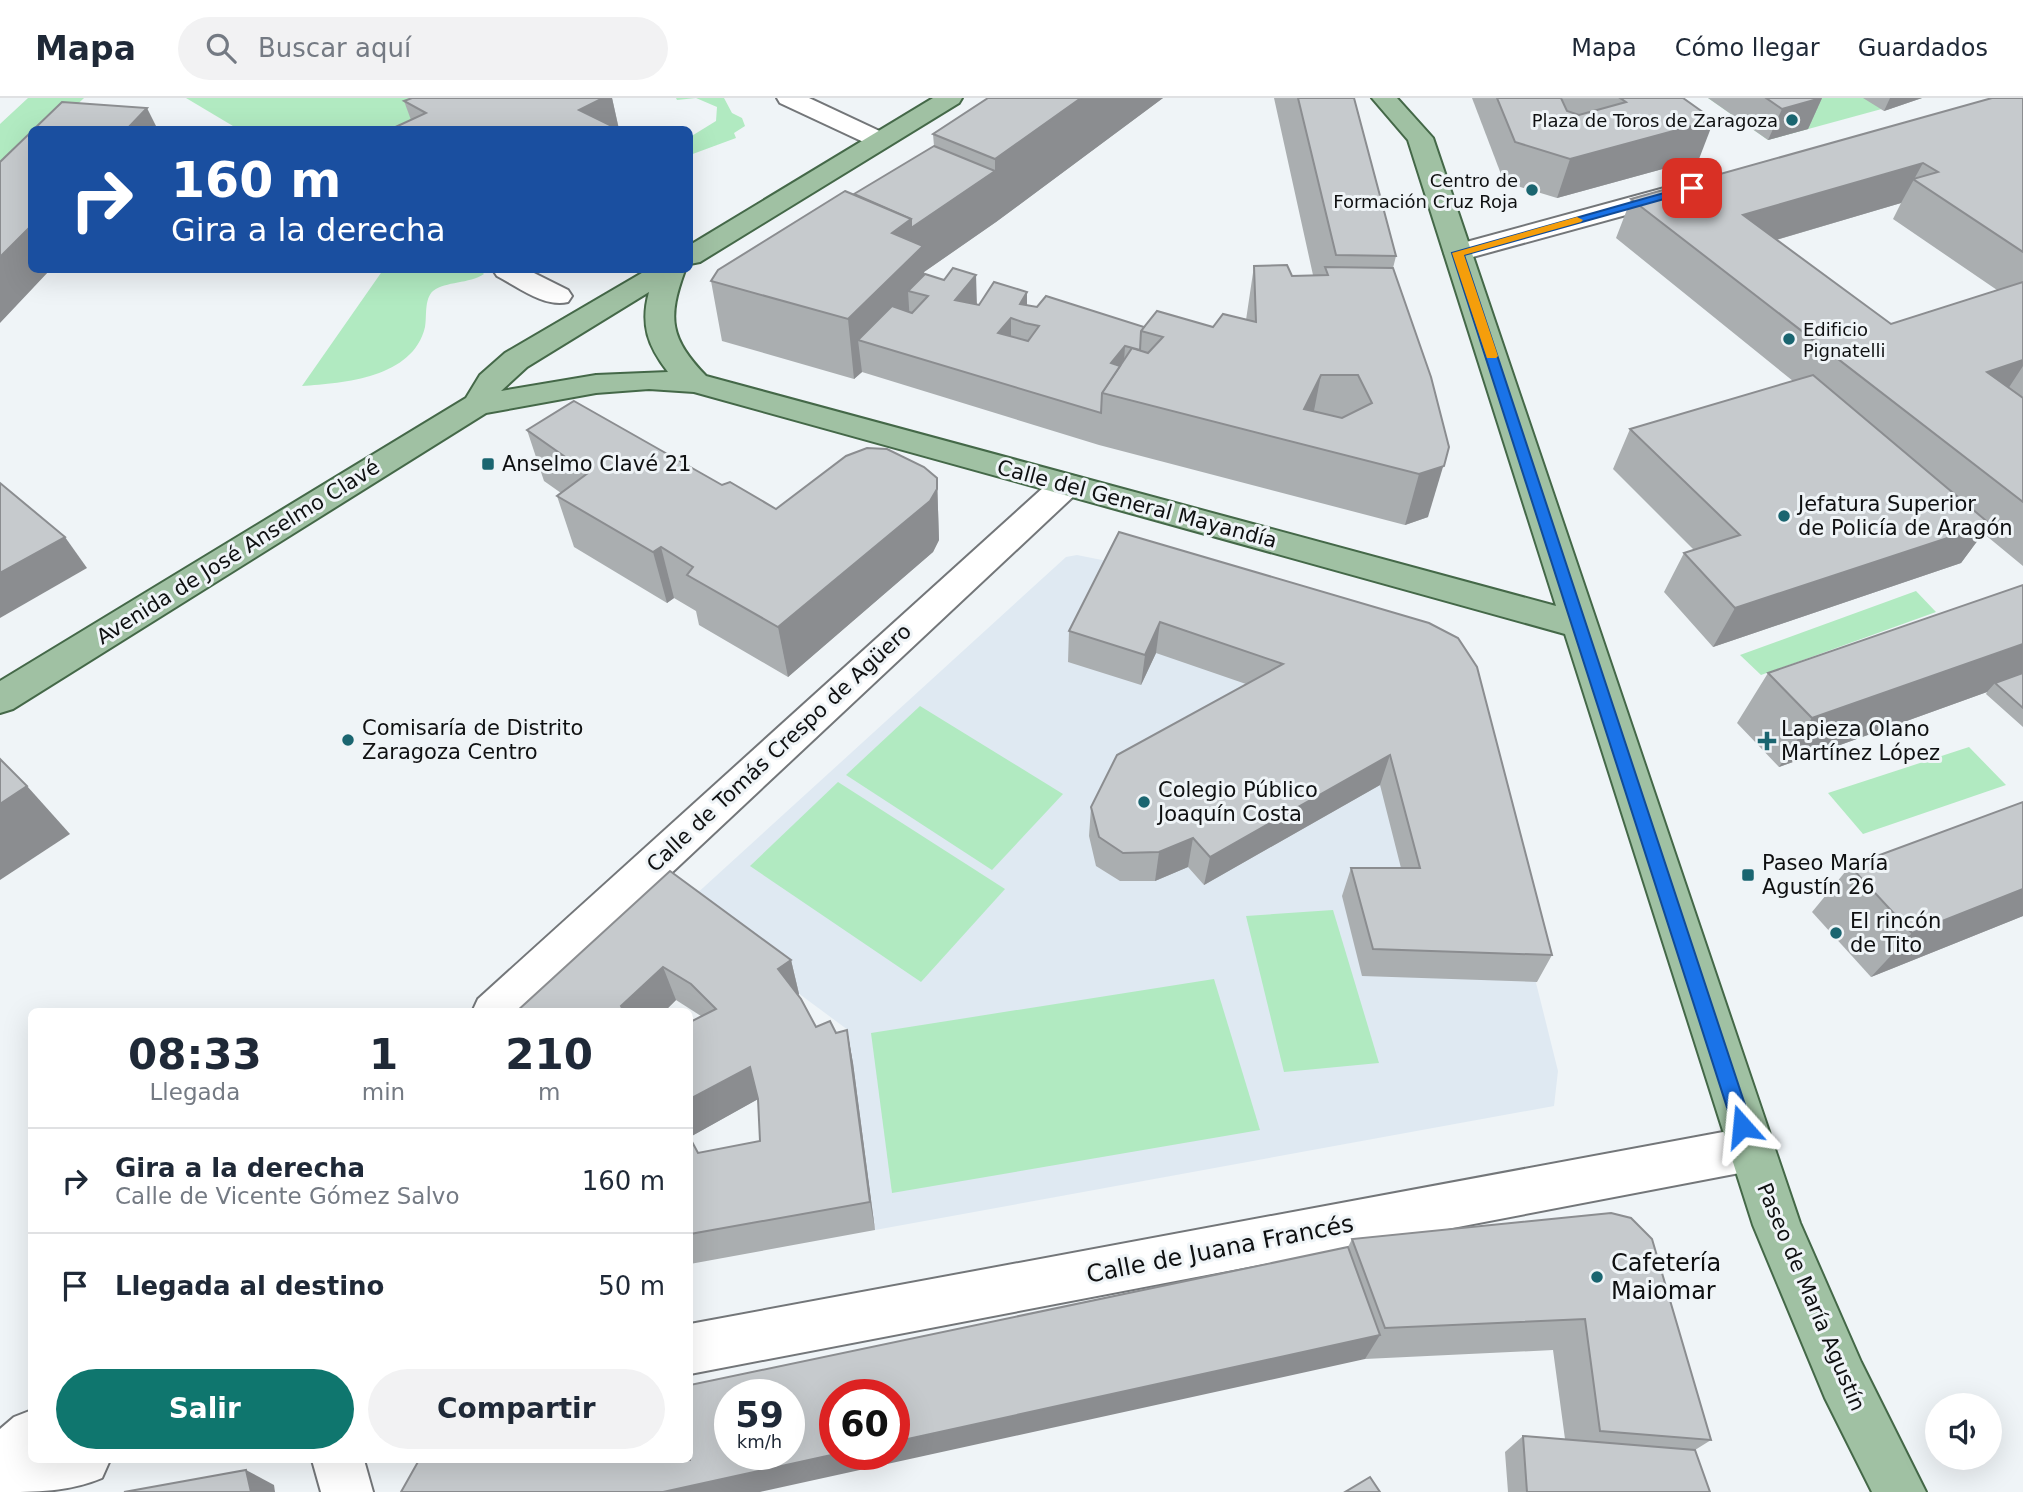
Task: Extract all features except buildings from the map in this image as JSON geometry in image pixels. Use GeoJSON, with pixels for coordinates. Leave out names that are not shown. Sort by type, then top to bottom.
{"type":"FeatureCollection","features":[{"type":"Feature","properties":{"kind":"main road"},"geometry":{"type":"LineString","coordinates":[[693,254],[950,98]]}},
{"type":"Feature","properties":{"kind":"main road","name":"Paseo de María Agustín"},"geometry":{"type":"LineString","coordinates":[[1384,98],[1420,138],[1750,1149],[1802,1288],[1843,1380],[1900,1492]]}},
{"type":"Feature","properties":{"kind":"main road","name":"Paseo de María Agustín"},"geometry":{"type":"LineString","coordinates":[[1420,138],[1424,111]]}},
{"type":"Feature","properties":{"kind":"main road","name":"Avenida de José Anselmo Clavé"},"geometry":{"type":"LineString","coordinates":[[477,405],[491,382],[516,360],[664,273]]}},
{"type":"Feature","properties":{"kind":"main road"},"geometry":{"type":"LineString","coordinates":[[668,273],[658,306],[660,335],[668,353],[695,383]]}},
{"type":"Feature","properties":{"kind":"main road","name":"Avenida de José Anselmo Clavé"},"geometry":{"type":"LineString","coordinates":[[0,699],[477,405],[596,384],[649,380],[695,383]]}},
{"type":"Feature","properties":{"kind":"main road","name":"Calle del General Mayandía"},"geometry":{"type":"LineString","coordinates":[[695,383],[1579,625]]}},
{"type":"Feature","properties":{"kind":"street"},"geometry":{"type":"LineString","coordinates":[[789,98],[879,140]]}},
{"type":"Feature","properties":{"kind":"street"},"geometry":{"type":"LineString","coordinates":[[1458,253],[1697,187]]}},
{"type":"Feature","properties":{"kind":"street"},"geometry":{"type":"LineString","coordinates":[[513,273],[558,296]]}},
{"type":"Feature","properties":{"kind":"street","name":"Calle de Tomás Crespo de Agüero"},"geometry":{"type":"LineString","coordinates":[[497,1008],[1066,485]]}},
{"type":"Feature","properties":{"kind":"street","name":"Calle de Juana Francés"},"geometry":{"type":"LineString","coordinates":[[693,1348],[1750,1149]]}},
{"type":"Feature","properties":{"kind":"street"},"geometry":{"type":"LineString","coordinates":[[0,1464],[28,1439]]}},
{"type":"Feature","properties":{"kind":"street"},"geometry":{"type":"LineString","coordinates":[[0,1474],[66,1463]]}},
{"type":"Feature","properties":{"kind":"street"},"geometry":{"type":"LineString","coordinates":[[339,1463],[347,1492]]}},
{"type":"Feature","properties":{"kind":"shaded area","name":"Colegio Público Joaquín Costa"},"geometry":{"type":"Polygon","coordinates":[[[1077,555],[1117,563],[1465,698],[1558,1071],[1554,1106],[875,1230],[848,1030],[682,907],[1066,557],[1077,555]]]}},
{"type":"Feature","properties":{"kind":"green space"},"geometry":{"type":"Polygon","coordinates":[[[28,98],[84,98],[55,126],[28,126],[28,152],[0,180],[0,124],[28,98]]]}},
{"type":"Feature","properties":{"kind":"green space"},"geometry":{"type":"Polygon","coordinates":[[[186,98],[444,98],[407,126],[233,126],[186,98]]]}},
{"type":"Feature","properties":{"kind":"green space"},"geometry":{"type":"Polygon","coordinates":[[[696,98],[724,98],[732,113],[742,118],[745,126],[734,133],[736,138],[693,154],[693,135],[716,121],[717,107],[696,98]]]}},
{"type":"Feature","properties":{"kind":"green space","name":"Plaza de Toros de Zaragoza"},"geometry":{"type":"Polygon","coordinates":[[[1708,98],[1922,98],[1768,140],[1708,98]]]}},
{"type":"Feature","properties":{"kind":"green space"},"geometry":{"type":"Polygon","coordinates":[[[381,273],[484,274],[438,288],[430,294],[425,327],[418,344],[407,357],[392,367],[375,375],[337,383],[302,386],[381,273]]]}},
{"type":"Feature","properties":{"kind":"green space"},"geometry":{"type":"Polygon","coordinates":[[[1916,591],[1936,612],[1761,675],[1740,655],[1916,591]]]}},
{"type":"Feature","properties":{"kind":"green space"},"geometry":{"type":"Polygon","coordinates":[[[920,706],[1063,794],[992,870],[846,775],[920,706]]]}},
{"type":"Feature","properties":{"kind":"green space"},"geometry":{"type":"Polygon","coordinates":[[[1969,747],[2006,785],[1863,834],[1828,793],[1969,747]]]}},
{"type":"Feature","properties":{"kind":"green space"},"geometry":{"type":"Polygon","coordinates":[[[838,782],[1005,889],[921,982],[750,866],[838,782]]]}},
{"type":"Feature","properties":{"kind":"green space"},"geometry":{"type":"Polygon","coordinates":[[[1333,910],[1379,1063],[1284,1072],[1246,916],[1333,910]]]}},
{"type":"Feature","properties":{"kind":"green space"},"geometry":{"type":"Polygon","coordinates":[[[1214,979],[1260,1130],[892,1193],[871,1033],[1214,979]]]}},
{"type":"Feature","properties":{"kind":"slow traffic"},"geometry":{"type":"LineString","coordinates":[[1492,356],[1458,253],[1577,220]]}},
{"type":"Feature","properties":{"kind":"place","name":"Plaza de Toros de Zaragoza"},"geometry":{"type":"Point","coordinates":[1792,120]}},
{"type":"Feature","properties":{"kind":"place","name":"Centro de Formación Cruz Roja"},"geometry":{"type":"Point","coordinates":[1532,190]}},
{"type":"Feature","properties":{"kind":"place","name":"Edificio Pignatelli"},"geometry":{"type":"Point","coordinates":[1789,339]}},
{"type":"Feature","properties":{"kind":"place","name":"Anselmo Clavé 21"},"geometry":{"type":"Point","coordinates":[488,464]}},
{"type":"Feature","properties":{"kind":"place","name":"Jefatura Superior de Policía de Aragón"},"geometry":{"type":"Point","coordinates":[1784,516]}},
{"type":"Feature","properties":{"kind":"place","name":"Comisaría de Distrito Zaragoza Centro"},"geometry":{"type":"Point","coordinates":[348,740]}},
{"type":"Feature","properties":{"kind":"place","name":"Lapieza Olano Martínez López"},"geometry":{"type":"Point","coordinates":[1767,741]}},
{"type":"Feature","properties":{"kind":"place","name":"Colegio Público Joaquín Costa"},"geometry":{"type":"Point","coordinates":[1144,802]}},
{"type":"Feature","properties":{"kind":"place","name":"Paseo María Agustín 26"},"geometry":{"type":"Point","coordinates":[1748,875]}},
{"type":"Feature","properties":{"kind":"place","name":"El rincón de Tito"},"geometry":{"type":"Point","coordinates":[1836,933]}},
{"type":"Feature","properties":{"kind":"place","name":"Cafetería Maiomar"},"geometry":{"type":"Point","coordinates":[1597,1277]}},
{"type":"Feature","properties":{"kind":"route"},"geometry":{"type":"LineString","coordinates":[[1692,188],[1458,253],[1742,1126]]}}]}
